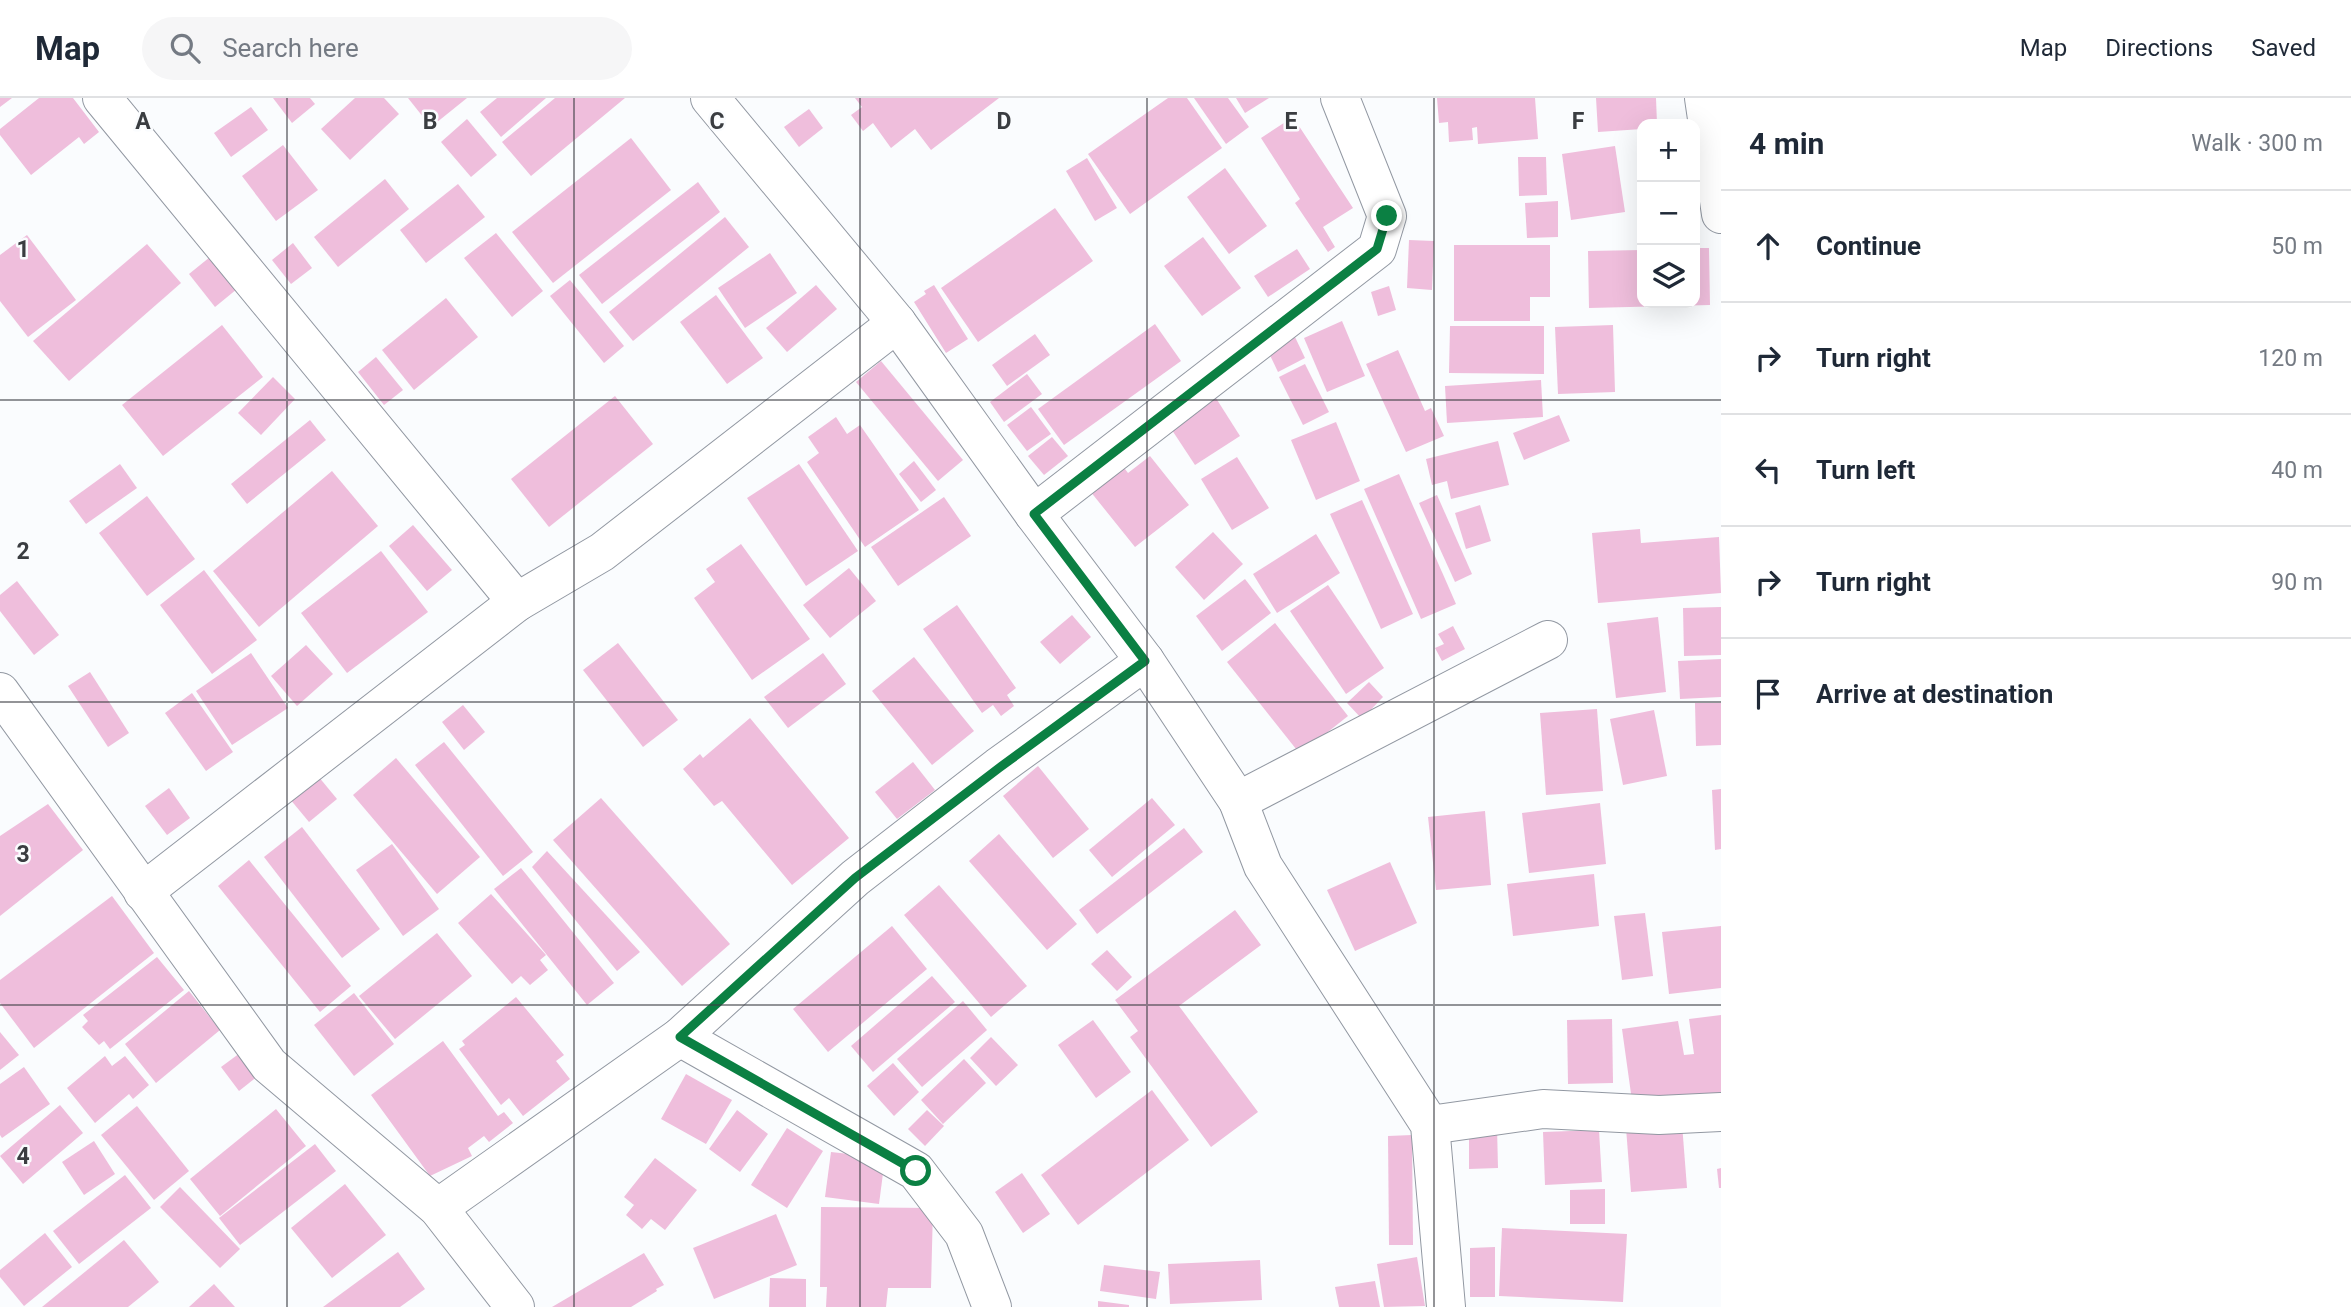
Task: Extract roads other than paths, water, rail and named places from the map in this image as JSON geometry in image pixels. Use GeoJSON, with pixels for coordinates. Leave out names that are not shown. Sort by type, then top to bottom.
{"type":"FeatureCollection","features":[{"type":"Feature","properties":{"kind":"street"},"geometry":{"type":"LineString","coordinates":[[102,98],[517,602]]}},
{"type":"Feature","properties":{"kind":"street"},"geometry":{"type":"LineString","coordinates":[[710,98],[897,323],[1034,514],[1145,661],[1238,800],[1263,866],[1430,1125],[1446,1307]]}},
{"type":"Feature","properties":{"kind":"street"},"geometry":{"type":"LineString","coordinates":[[1034,514],[1377,249],[1387,216],[1340,98]]}},
{"type":"Feature","properties":{"kind":"street"},"geometry":{"type":"LineString","coordinates":[[1704,98],[1721,214]]}},
{"type":"Feature","properties":{"kind":"street"},"geometry":{"type":"LineString","coordinates":[[143,892],[517,602],[602,552],[897,323]]}},
{"type":"Feature","properties":{"kind":"street"},"geometry":{"type":"LineString","coordinates":[[1238,800],[1548,640]]}},
{"type":"Feature","properties":{"kind":"street"},"geometry":{"type":"LineString","coordinates":[[438,1208],[680,1037],[855,878],[1145,661]]}},
{"type":"Feature","properties":{"kind":"street"},"geometry":{"type":"LineString","coordinates":[[0,692],[269,1065],[438,1208],[515,1307]]}},
{"type":"Feature","properties":{"kind":"street"},"geometry":{"type":"LineString","coordinates":[[680,1037],[916,1171],[964,1234],[992,1307]]}},
{"type":"Feature","properties":{"kind":"street"},"geometry":{"type":"LineString","coordinates":[[1430,1125],[1543,1108],[1659,1115],[1721,1112]]}}]}
